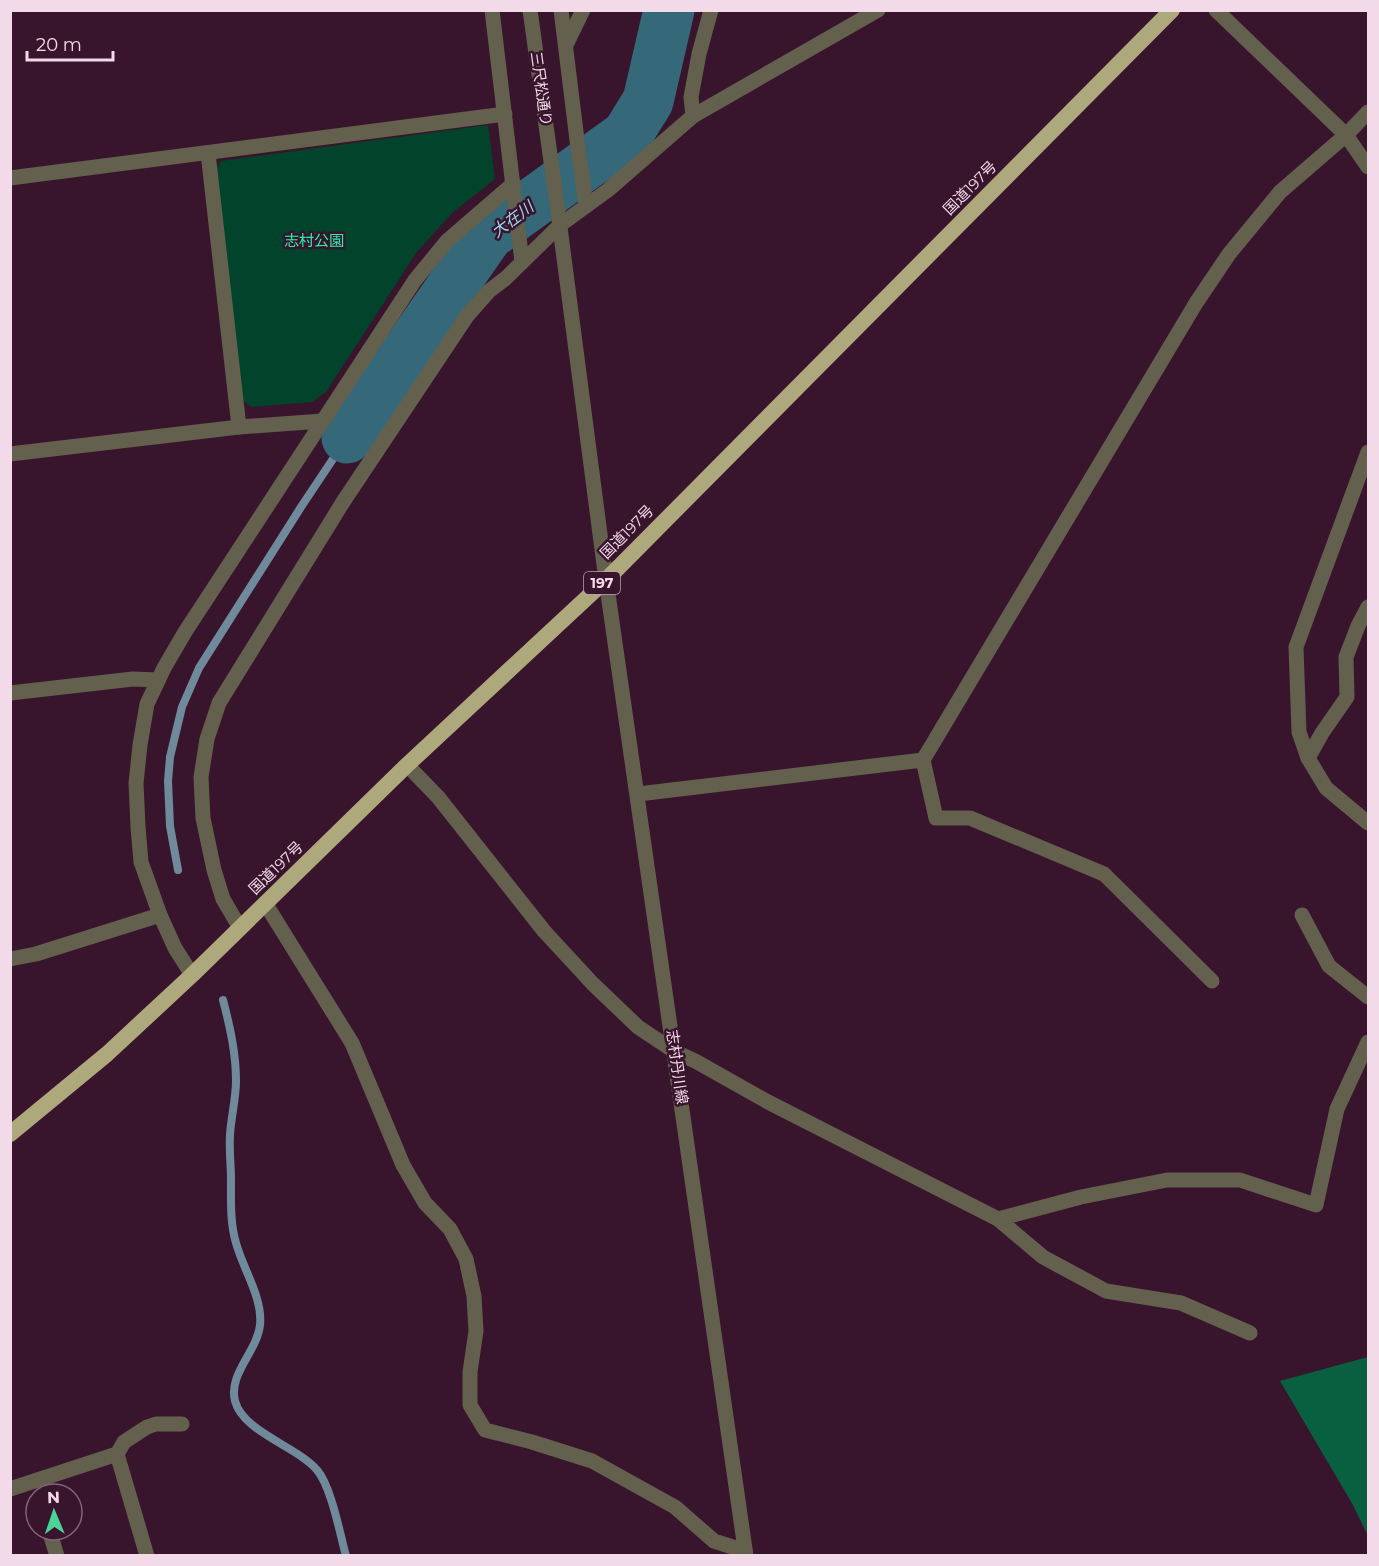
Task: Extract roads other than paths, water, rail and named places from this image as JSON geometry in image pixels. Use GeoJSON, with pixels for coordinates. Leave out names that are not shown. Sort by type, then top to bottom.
{"type":"FeatureCollection","features":[{"type":"Feature","properties":{"kind":"highway","name":"国道197号"},"geometry":{"type":"LineString","coordinates":[[10,1134],[106,1054],[192,975],[407,765],[606,579],[1172,10]]}},
{"type":"Feature","properties":{"kind":"street"},"geometry":{"type":"LineString","coordinates":[[492,10],[522,262]]}},
{"type":"Feature","properties":{"kind":"street","name":"三尺松通り"},"geometry":{"type":"LineString","coordinates":[[530,10],[559,219]]}},
{"type":"Feature","properties":{"kind":"street"},"geometry":{"type":"LineString","coordinates":[[561,10],[586,206]]}},
{"type":"Feature","properties":{"kind":"street"},"geometry":{"type":"LineString","coordinates":[[565,46],[583,10]]}},
{"type":"Feature","properties":{"kind":"street"},"geometry":{"type":"LineString","coordinates":[[693,116],[691,97],[699,54],[711,10]]}},
{"type":"Feature","properties":{"kind":"street"},"geometry":{"type":"LineString","coordinates":[[240,928],[223,899],[203,818],[201,777],[207,739],[219,703],[343,502],[467,316],[489,291],[522,262],[559,219],[586,206],[609,190],[693,116],[878,10]]}},
{"type":"Feature","properties":{"kind":"street"},"geometry":{"type":"LineString","coordinates":[[1216,10],[1346,135],[1368,167]]}},
{"type":"Feature","properties":{"kind":"street"},"geometry":{"type":"LineString","coordinates":[[1212,981],[1104,874],[970,818],[936,818],[923,760],[1196,303],[1229,254],[1280,192],[1346,135],[1368,112]]}},
{"type":"Feature","properties":{"kind":"street"},"geometry":{"type":"LineString","coordinates":[[10,178],[505,114]]}},
{"type":"Feature","properties":{"kind":"street"},"geometry":{"type":"LineString","coordinates":[[208,153],[239,427]]}},
{"type":"Feature","properties":{"kind":"street"},"geometry":{"type":"LineString","coordinates":[[192,975],[175,948],[160,915],[141,862],[136,783],[147,704],[185,632],[415,280],[447,241],[479,212],[514,190]]}},
{"type":"Feature","properties":{"kind":"street","name":"志村丹川線"},"geometry":{"type":"LineString","coordinates":[[559,219],[606,579],[746,1553]]}},
{"type":"Feature","properties":{"kind":"street"},"geometry":{"type":"LineString","coordinates":[[10,454],[239,427],[321,421]]}},
{"type":"Feature","properties":{"kind":"street"},"geometry":{"type":"LineString","coordinates":[[1368,452],[1296,647],[1299,732],[1308,758],[1326,788],[1368,823]]}},
{"type":"Feature","properties":{"kind":"street"},"geometry":{"type":"LineString","coordinates":[[1308,758],[1347,697],[1346,657],[1368,607]]}},
{"type":"Feature","properties":{"kind":"street"},"geometry":{"type":"LineString","coordinates":[[10,693],[133,679],[158,680]]}},
{"type":"Feature","properties":{"kind":"street"},"geometry":{"type":"LineString","coordinates":[[638,794],[923,760]]}},
{"type":"Feature","properties":{"kind":"street"},"geometry":{"type":"LineString","coordinates":[[407,765],[438,797],[544,931],[592,984],[638,1027],[674,1051],[779,1108],[998,1219],[1043,1257],[1106,1291],[1181,1303],[1250,1332]]}},
{"type":"Feature","properties":{"kind":"street"},"geometry":{"type":"LineString","coordinates":[[265,903],[352,1043],[403,1165],[425,1203],[450,1229],[466,1259],[474,1296],[476,1331],[470,1372],[470,1405],[485,1430],[592,1461],[675,1507],[714,1541],[746,1553]]}},
{"type":"Feature","properties":{"kind":"street"},"geometry":{"type":"LineString","coordinates":[[10,959],[36,954],[160,915]]}},
{"type":"Feature","properties":{"kind":"street"},"geometry":{"type":"LineString","coordinates":[[1302,915],[1329,966],[1368,997]]}},
{"type":"Feature","properties":{"kind":"street"},"geometry":{"type":"LineString","coordinates":[[998,1219],[1081,1197],[1167,1180],[1240,1180],[1316,1205],[1337,1109],[1368,1042]]}},
{"type":"Feature","properties":{"kind":"street"},"geometry":{"type":"LineString","coordinates":[[49,1482],[117,1454],[124,1442],[147,1427],[156,1424],[182,1424]]}},
{"type":"Feature","properties":{"kind":"street"},"geometry":{"type":"LineString","coordinates":[[117,1454],[147,1556]]}},
{"type":"Feature","properties":{"kind":"waterway","name":"大在川"},"geometry":{"type":"LineString","coordinates":[[347,438],[488,235],[627,135],[648,101],[669,10]]}},
{"type":"Feature","properties":{"kind":"waterway"},"geometry":{"type":"LineString","coordinates":[[178,870],[170,826],[168,781],[170,757],[182,707],[199,668],[347,438]]}},
{"type":"Feature","properties":{"kind":"waterway"},"geometry":{"type":"LineString","coordinates":[[223,1000],[236,1071],[230,1141],[231,1212],[236,1243],[256,1294],[260,1315],[258,1335],[236,1382],[235,1401],[240,1412],[249,1422],[317,1470],[331,1498],[346,1556]]}},
{"type":"Feature","properties":{"kind":"park label","name":"志村公園"},"geometry":{"type":"Point","coordinates":[314,241]}}]}
